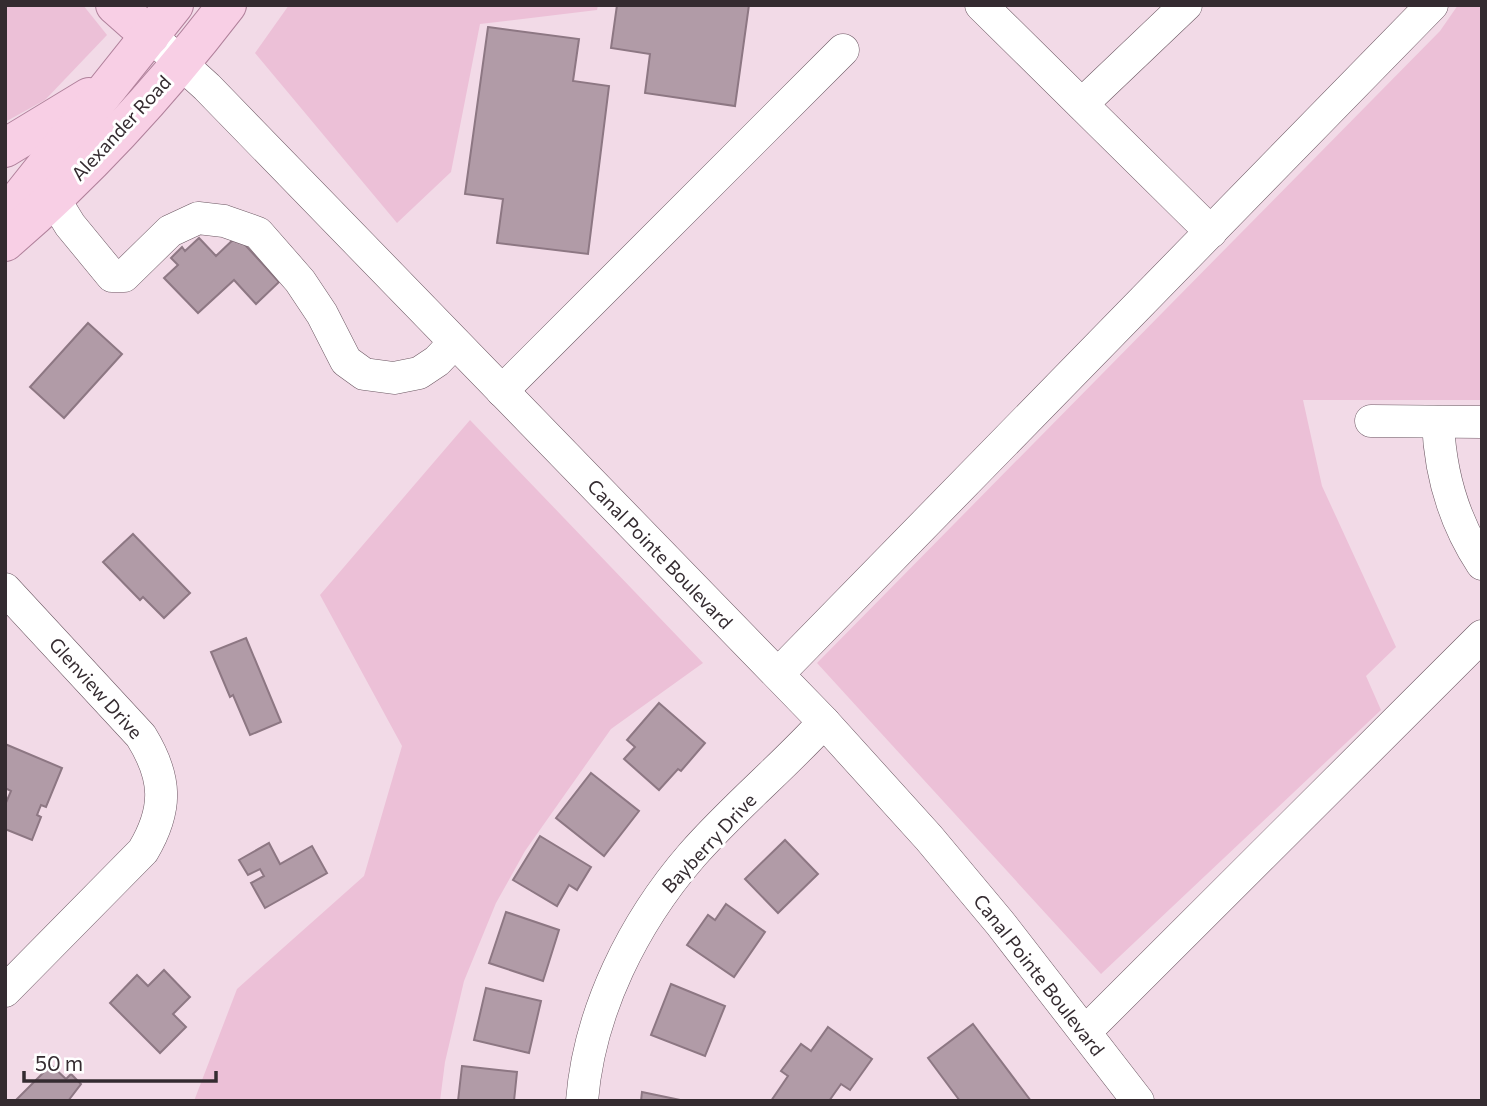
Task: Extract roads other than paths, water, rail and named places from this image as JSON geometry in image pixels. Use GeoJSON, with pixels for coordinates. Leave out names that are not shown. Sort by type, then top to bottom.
{"type":"FeatureCollection","features":[{"type":"Feature","properties":{"kind":"main road"},"geometry":{"type":"LineString","coordinates":[[115,5],[149,36]]}},
{"type":"Feature","properties":{"kind":"main road","name":"Alexander Road"},"geometry":{"type":"LineString","coordinates":[[5,217],[174,5]]}},
{"type":"Feature","properties":{"kind":"main road","name":"Alexander Road"},"geometry":{"type":"LineString","coordinates":[[5,242],[54,199],[109,144],[182,63],[227,5]]}},
{"type":"Feature","properties":{"kind":"main road"},"geometry":{"type":"LineString","coordinates":[[5,148],[115,81]]}},
{"type":"Feature","properties":{"kind":"street"},"geometry":{"type":"LineString","coordinates":[[981,5],[1211,232]]}},
{"type":"Feature","properties":{"kind":"street"},"geometry":{"type":"LineString","coordinates":[[1082,104],[1186,5]]}},
{"type":"Feature","properties":{"kind":"street"},"geometry":{"type":"LineString","coordinates":[[778,674],[1432,5]]}},
{"type":"Feature","properties":{"kind":"street","name":"Canal Pointe Boulevard"},"geometry":{"type":"LineString","coordinates":[[149,36],[207,87],[824,722],[982,902],[1138,1101]]}},
{"type":"Feature","properties":{"kind":"street"},"geometry":{"type":"LineString","coordinates":[[502,391],[843,50]]}},
{"type":"Feature","properties":{"kind":"street"},"geometry":{"type":"LineString","coordinates":[[54,199],[70,225],[112,276],[124,276],[170,231],[198,218],[224,220],[258,233],[300,281],[322,314],[346,361],[364,374],[394,378],[419,373],[437,361],[454,343]]}},
{"type":"Feature","properties":{"kind":"street"},"geometry":{"type":"LineString","coordinates":[[1371,421],[1482,422]]}},
{"type":"Feature","properties":{"kind":"street"},"geometry":{"type":"LineString","coordinates":[[1438,422],[1441,469],[1451,504],[1461,531],[1482,564]]}},
{"type":"Feature","properties":{"kind":"street","name":"Glenview Drive"},"geometry":{"type":"LineString","coordinates":[[5,589],[141,736],[154,756],[161,780],[162,805],[155,830],[143,851],[5,991]]}},
{"type":"Feature","properties":{"kind":"street"},"geometry":{"type":"LineString","coordinates":[[1085,1032],[1482,636]]}},
{"type":"Feature","properties":{"kind":"street","name":"Bayberry Drive"},"geometry":{"type":"LineString","coordinates":[[582,1101],[592,1045],[608,993],[630,943],[659,897],[693,854],[824,722]]}}]}
